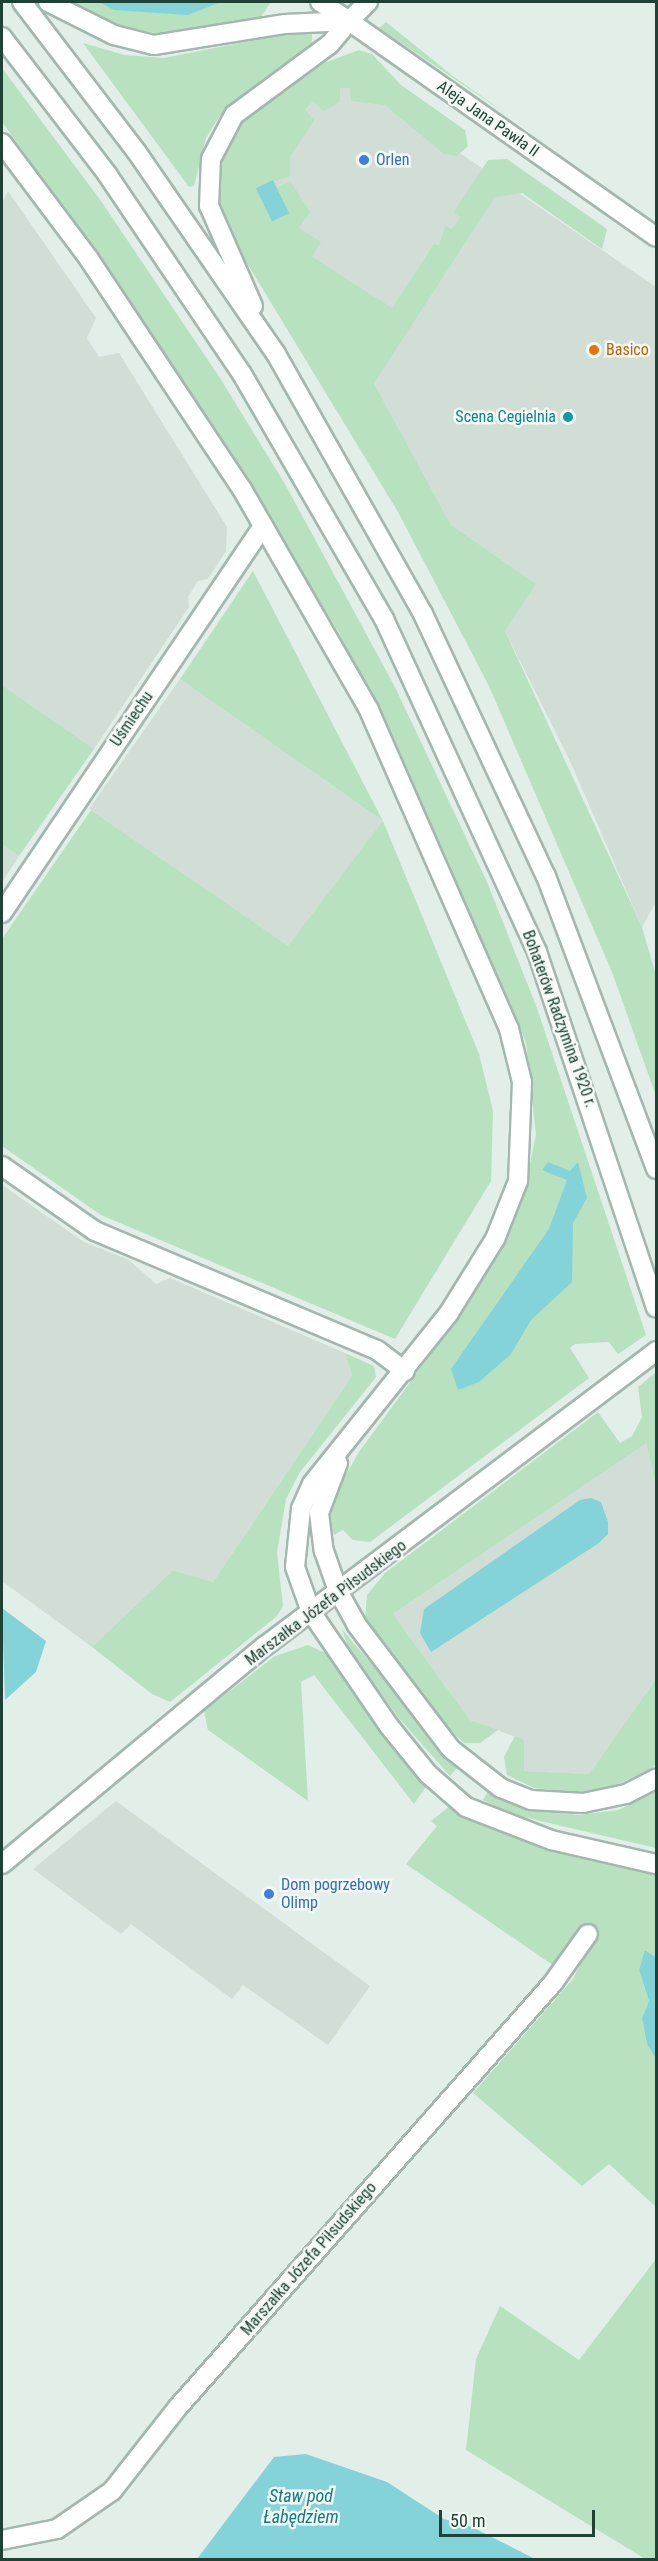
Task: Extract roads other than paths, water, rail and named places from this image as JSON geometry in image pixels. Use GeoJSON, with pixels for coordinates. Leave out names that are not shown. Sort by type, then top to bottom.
{"type":"FeatureCollection","features":[{"type":"Feature","properties":{"kind":"street"},"geometry":{"type":"LineString","coordinates":[[22,2],[136,151],[276,354]]}},
{"type":"Feature","properties":{"kind":"street"},"geometry":{"type":"LineString","coordinates":[[48,2],[114,35],[154,45],[296,23],[349,21]]}},
{"type":"Feature","properties":{"kind":"street","name":"Aleja Jana Pawła II"},"geometry":{"type":"LineString","coordinates":[[320,2],[657,237]]}},
{"type":"Feature","properties":{"kind":"street"},"geometry":{"type":"LineString","coordinates":[[368,2],[330,44],[234,115],[211,159],[208,186],[215,225],[276,354],[465,700],[592,986],[657,1169]]}},
{"type":"Feature","properties":{"kind":"street","name":"Bohaterów Radzymina 1920 r."},"geometry":{"type":"LineString","coordinates":[[2,37],[107,174],[242,374],[323,507],[441,737],[537,952],[657,1308]]}},
{"type":"Feature","properties":{"kind":"street"},"geometry":{"type":"LineString","coordinates":[[2,143],[89,259],[263,525],[369,710],[509,1029],[522,1082],[522,1159],[511,1201],[470,1282],[345,1448],[312,1484],[297,1527],[295,1567],[311,1612],[402,1742],[428,1774],[466,1807],[550,1840],[657,1864]]}},
{"type":"Feature","properties":{"kind":"street","name":"Uśmiechu"},"geometry":{"type":"LineString","coordinates":[[2,913],[263,525]]}},
{"type":"Feature","properties":{"kind":"street"},"geometry":{"type":"LineString","coordinates":[[2,1166],[95,1231],[377,1350],[405,1371]]}},
{"type":"Feature","properties":{"kind":"street","name":"Marszałka Józefa Piłsudskiego"},"geometry":{"type":"LineString","coordinates":[[2,1864],[311,1612],[657,1351]]}},
{"type":"Feature","properties":{"kind":"street"},"geometry":{"type":"LineString","coordinates":[[345,1448],[319,1512],[324,1551],[339,1591],[356,1624],[451,1749],[501,1788],[531,1800],[584,1803],[626,1794],[657,1779]]}},
{"type":"Feature","properties":{"kind":"street","name":"Marszałka Józefa Piłsudskiego"},"geometry":{"type":"LineString","coordinates":[[2,2540],[57,2529],[112,2491],[179,2406],[553,1983],[588,1934]]}},
{"type":"Feature","properties":{"kind":"water"},"geometry":{"type":"Polygon","coordinates":[[[99,2],[221,2],[188,15],[114,10],[99,2]]]}},
{"type":"Feature","properties":{"kind":"water"},"geometry":{"type":"Polygon","coordinates":[[[273,180],[289,213],[272,222],[256,188],[273,180]]]}},
{"type":"Feature","properties":{"kind":"water"},"geometry":{"type":"Polygon","coordinates":[[[548,1162],[570,1171],[578,1162],[587,1198],[573,1223],[572,1282],[531,1320],[511,1354],[479,1382],[458,1390],[451,1369],[549,1229],[567,1180],[542,1170],[548,1162]]]}},
{"type":"Feature","properties":{"kind":"water"},"geometry":{"type":"Polygon","coordinates":[[[591,1498],[601,1502],[608,1522],[608,1534],[599,1543],[431,1652],[420,1633],[424,1609],[580,1500],[591,1498]]]}},
{"type":"Feature","properties":{"kind":"water"},"geometry":{"type":"Polygon","coordinates":[[[2,1608],[46,1641],[36,1672],[5,1700],[2,1608]]]}},
{"type":"Feature","properties":{"kind":"water"},"geometry":{"type":"Polygon","coordinates":[[[645,1950],[656,1957],[656,2059],[647,2044],[642,2018],[649,2001],[639,1970],[645,1950]]]}},
{"type":"Feature","properties":{"kind":"water","name":"Staw pod Łabędziem"},"geometry":{"type":"Polygon","coordinates":[[[306,2454],[387,2482],[444,2519],[472,2527],[535,2559],[197,2559],[274,2457],[306,2454]]]}},
{"type":"Feature","properties":{"kind":"place","name":"Orlen"},"geometry":{"type":"Point","coordinates":[364,160]}},
{"type":"Feature","properties":{"kind":"place","name":"Basico"},"geometry":{"type":"Point","coordinates":[594,350]}},
{"type":"Feature","properties":{"kind":"place","name":"Scena Cegielnia"},"geometry":{"type":"Point","coordinates":[568,417]}},
{"type":"Feature","properties":{"kind":"place","name":"Dom pogrzebowy Olimp"},"geometry":{"type":"Point","coordinates":[269,1894]}}]}
